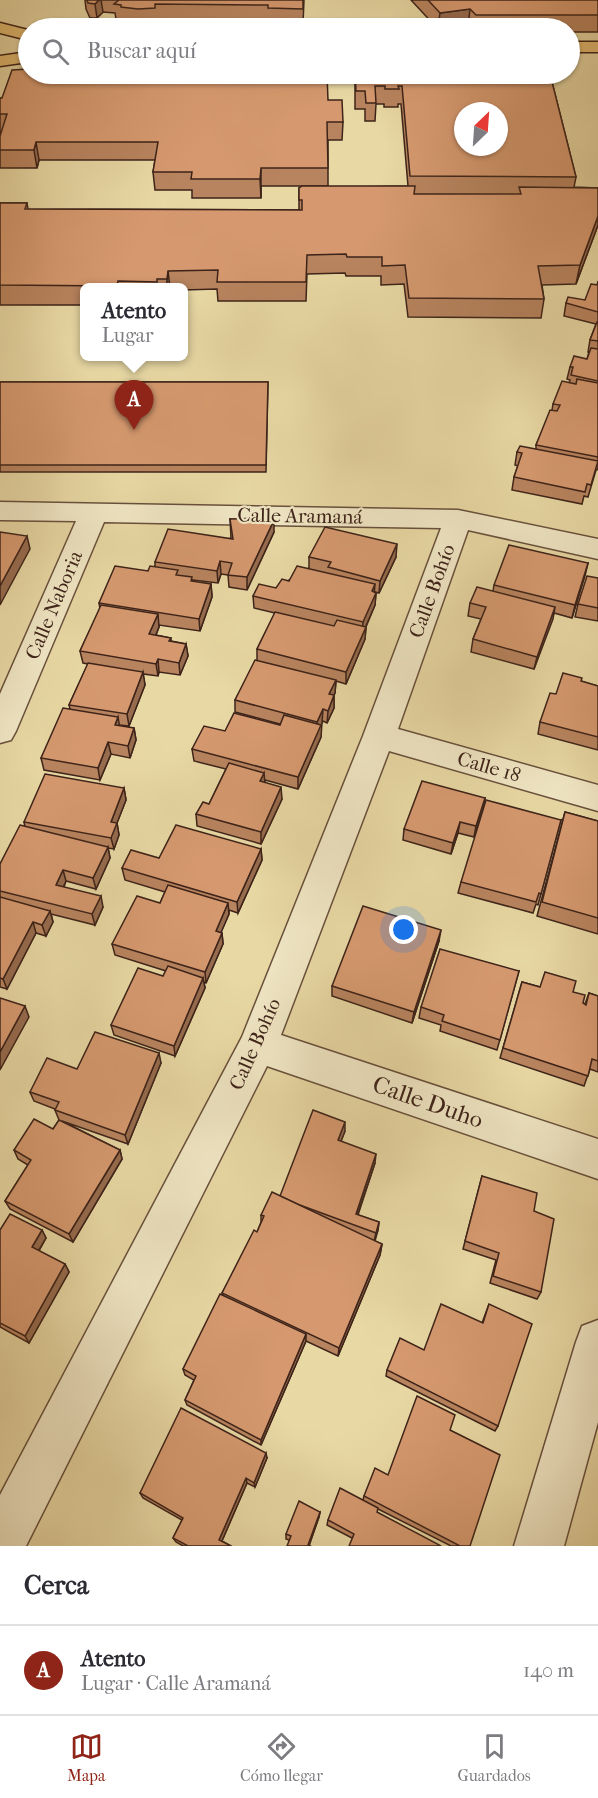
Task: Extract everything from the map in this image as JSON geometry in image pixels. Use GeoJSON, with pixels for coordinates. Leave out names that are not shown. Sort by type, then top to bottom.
{"type":"FeatureCollection","features":[{"type":"Feature","properties":{"kind":"main road"},"geometry":{"type":"LineString","coordinates":[[0,28],[18,34]]}},
{"type":"Feature","properties":{"kind":"main road"},"geometry":{"type":"LineString","coordinates":[[0,38],[18,37]]}},
{"type":"Feature","properties":{"kind":"main road"},"geometry":{"type":"LineString","coordinates":[[580,47],[598,48]]}},
{"type":"Feature","properties":{"kind":"main road"},"geometry":{"type":"LineString","coordinates":[[0,52],[18,52]]}},
{"type":"Feature","properties":{"kind":"main road"},"geometry":{"type":"LineString","coordinates":[[0,61],[18,58]]}},
{"type":"Feature","properties":{"kind":"street","name":"Calle Aramaná"},"geometry":{"type":"LineString","coordinates":[[0,511],[458,519],[598,549]]}},
{"type":"Feature","properties":{"kind":"street","name":"Calle Naboria"},"geometry":{"type":"LineString","coordinates":[[0,731],[94,512]]}},
{"type":"Feature","properties":{"kind":"street","name":"Calle Bohío"},"geometry":{"type":"LineString","coordinates":[[0,1545],[258,1045],[379,736],[458,519]]}},
{"type":"Feature","properties":{"kind":"street","name":"Calle 18"},"geometry":{"type":"LineString","coordinates":[[379,736],[598,798]]}},
{"type":"Feature","properties":{"kind":"street","name":"Calle Duho"},"geometry":{"type":"LineString","coordinates":[[258,1045],[598,1159]]}},
{"type":"Feature","properties":{"kind":"street"},"geometry":{"type":"LineString","coordinates":[[539,1546],[598,1342]]}},
{"type":"Feature","properties":{"kind":"building"},"geometry":{"type":"Polygon","coordinates":[[[87,0],[99,0],[95,4],[88,3],[87,0]]]}},
{"type":"Feature","properties":{"kind":"building"},"geometry":{"type":"Polygon","coordinates":[[[119,0],[303,0],[303,9],[268,8],[268,5],[155,4],[155,8],[138,9],[114,4],[119,0]]]}},
{"type":"Feature","properties":{"kind":"building"},"geometry":{"type":"Polygon","coordinates":[[[428,0],[598,0],[598,15],[476,15],[470,9],[440,13],[428,0]]]}},
{"type":"Feature","properties":{"kind":"building"},"geometry":{"type":"Polygon","coordinates":[[[12,70],[18,70],[18,84],[327,84],[328,100],[342,100],[343,122],[327,122],[328,168],[261,168],[260,179],[191,179],[192,172],[153,172],[158,142],[36,142],[34,150],[0,150],[0,136],[7,114],[0,114],[0,98],[2,98],[12,70]]]}},
{"type":"Feature","properties":{"kind":"building"},"geometry":{"type":"Polygon","coordinates":[[[356,84],[553,84],[576,177],[410,176],[402,86],[398,86],[399,89],[385,89],[385,86],[375,86],[376,103],[366,103],[365,91],[356,91],[356,84]]]}},
{"type":"Feature","properties":{"kind":"building"},"geometry":{"type":"Polygon","coordinates":[[[302,186],[415,186],[414,194],[521,194],[519,187],[598,188],[598,216],[580,265],[538,266],[544,299],[409,298],[405,265],[382,266],[382,257],[347,257],[346,254],[307,255],[306,282],[217,282],[218,270],[168,271],[167,279],[157,279],[157,282],[118,281],[118,283],[80,283],[80,286],[0,285],[0,203],[27,203],[25,209],[302,210],[299,188],[302,186]]]}},
{"type":"Feature","properties":{"kind":"building"},"geometry":{"type":"Polygon","coordinates":[[[591,284],[598,285],[598,312],[566,303],[568,297],[585,300],[591,284]]]}},
{"type":"Feature","properties":{"kind":"building"},"geometry":{"type":"Polygon","coordinates":[[[597,322],[598,341],[590,340],[597,322]]]}},
{"type":"Feature","properties":{"kind":"building"},"geometry":{"type":"Polygon","coordinates":[[[591,348],[598,349],[598,381],[571,375],[573,367],[570,367],[574,356],[587,359],[591,348]]]}},
{"type":"Feature","properties":{"kind":"building"},"geometry":{"type":"Polygon","coordinates":[[[577,379],[598,383],[598,457],[536,445],[550,410],[557,411],[560,405],[553,404],[562,381],[576,384],[577,379]]]}},
{"type":"Feature","properties":{"kind":"building"},"geometry":{"type":"Polygon","coordinates":[[[0,382],[268,382],[266,465],[0,465],[0,382]]]}},
{"type":"Feature","properties":{"kind":"building"},"geometry":{"type":"Polygon","coordinates":[[[520,446],[598,461],[591,485],[587,484],[585,492],[514,477],[522,453],[517,452],[520,446]]]}},
{"type":"Feature","properties":{"kind":"building"},"geometry":{"type":"Polygon","coordinates":[[[270,518],[274,520],[247,577],[228,575],[232,563],[220,561],[217,571],[155,562],[168,529],[233,539],[230,519],[270,518]]]}},
{"type":"Feature","properties":{"kind":"building"},"geometry":{"type":"Polygon","coordinates":[[[325,527],[397,544],[380,581],[328,567],[331,562],[309,557],[325,527]]]}},
{"type":"Feature","properties":{"kind":"building"},"geometry":{"type":"Polygon","coordinates":[[[0,532],[27,536],[0,586],[0,532]]]}},
{"type":"Feature","properties":{"kind":"building"},"geometry":{"type":"Polygon","coordinates":[[[509,545],[588,563],[575,605],[494,585],[509,545]]]}},
{"type":"Feature","properties":{"kind":"building"},"geometry":{"type":"Polygon","coordinates":[[[115,566],[148,571],[150,566],[178,570],[176,575],[192,577],[191,581],[211,584],[199,619],[99,603],[115,566]]]}},
{"type":"Feature","properties":{"kind":"building"},"geometry":{"type":"Polygon","coordinates":[[[297,566],[375,584],[372,591],[376,593],[363,622],[253,596],[259,584],[276,588],[282,579],[289,581],[297,566]]]}},
{"type":"Feature","properties":{"kind":"building"},"geometry":{"type":"Polygon","coordinates":[[[587,576],[598,578],[598,608],[578,604],[587,576]]]}},
{"type":"Feature","properties":{"kind":"building"},"geometry":{"type":"Polygon","coordinates":[[[477,587],[555,607],[537,657],[473,639],[486,607],[470,603],[477,587]]]}},
{"type":"Feature","properties":{"kind":"building"},"geometry":{"type":"Polygon","coordinates":[[[101,605],[158,614],[149,634],[171,638],[169,641],[186,644],[179,663],[158,659],[156,664],[80,651],[101,605]]]}},
{"type":"Feature","properties":{"kind":"building"},"geometry":{"type":"Polygon","coordinates":[[[275,612],[334,626],[337,620],[366,627],[346,672],[257,649],[275,612]]]}},
{"type":"Feature","properties":{"kind":"building"},"geometry":{"type":"Polygon","coordinates":[[[255,660],[336,680],[329,694],[334,695],[328,711],[323,709],[317,722],[235,700],[255,660]]]}},
{"type":"Feature","properties":{"kind":"building"},"geometry":{"type":"Polygon","coordinates":[[[88,663],[143,672],[127,714],[69,705],[88,663]]]}},
{"type":"Feature","properties":{"kind":"building"},"geometry":{"type":"Polygon","coordinates":[[[563,673],[582,678],[581,681],[598,686],[598,737],[540,722],[550,693],[556,694],[563,673]]]}},
{"type":"Feature","properties":{"kind":"building"},"geometry":{"type":"Polygon","coordinates":[[[63,708],[118,717],[115,725],[134,728],[128,746],[108,742],[98,768],[41,758],[63,708]]]}},
{"type":"Feature","properties":{"kind":"building"},"geometry":{"type":"Polygon","coordinates":[[[234,713],[280,725],[284,715],[321,725],[298,777],[192,749],[204,726],[225,731],[234,713]]]}},
{"type":"Feature","properties":{"kind":"building"},"geometry":{"type":"Polygon","coordinates":[[[229,763],[264,773],[260,781],[281,787],[261,832],[196,814],[203,802],[209,804],[229,763]]]}},
{"type":"Feature","properties":{"kind":"building"},"geometry":{"type":"Polygon","coordinates":[[[45,774],[124,788],[111,822],[117,823],[111,838],[24,822],[45,774]]]}},
{"type":"Feature","properties":{"kind":"building"},"geometry":{"type":"Polygon","coordinates":[[[422,781],[485,798],[476,826],[460,822],[453,843],[404,829],[422,781]]]}},
{"type":"Feature","properties":{"kind":"building"},"geometry":{"type":"Polygon","coordinates":[[[486,800],[561,820],[541,894],[539,893],[536,902],[461,882],[486,800]]]}},
{"type":"Feature","properties":{"kind":"building"},"geometry":{"type":"Polygon","coordinates":[[[565,812],[598,821],[598,918],[542,902],[565,812]]]}},
{"type":"Feature","properties":{"kind":"building"},"geometry":{"type":"Polygon","coordinates":[[[20,825],[108,847],[93,878],[63,870],[56,885],[101,896],[92,914],[0,891],[0,864],[20,825]]]}},
{"type":"Feature","properties":{"kind":"building"},"geometry":{"type":"Polygon","coordinates":[[[176,825],[261,849],[237,902],[122,868],[131,850],[159,858],[176,825]]]}},
{"type":"Feature","properties":{"kind":"building"},"geometry":{"type":"Polygon","coordinates":[[[168,885],[228,903],[216,931],[222,933],[205,972],[112,944],[137,896],[160,903],[168,885]]]}},
{"type":"Feature","properties":{"kind":"building"},"geometry":{"type":"Polygon","coordinates":[[[0,897],[50,911],[42,925],[33,922],[3,979],[0,978],[0,897]]]}},
{"type":"Feature","properties":{"kind":"building"},"geometry":{"type":"Polygon","coordinates":[[[363,906],[441,930],[414,1012],[332,986],[363,906]]]}},
{"type":"Feature","properties":{"kind":"building"},"geometry":{"type":"Polygon","coordinates":[[[440,949],[519,971],[500,1040],[442,1021],[444,1015],[421,1007],[440,949]]]}},
{"type":"Feature","properties":{"kind":"building"},"geometry":{"type":"Polygon","coordinates":[[[168,966],[203,978],[174,1046],[111,1025],[138,968],[163,976],[168,966]]]}},
{"type":"Feature","properties":{"kind":"building"},"geometry":{"type":"Polygon","coordinates":[[[545,972],[576,981],[573,992],[585,995],[583,1003],[586,1005],[589,993],[598,996],[598,1061],[592,1059],[588,1076],[503,1048],[522,982],[540,987],[545,972]]]}},
{"type":"Feature","properties":{"kind":"building"},"geometry":{"type":"Polygon","coordinates":[[[0,998],[25,1006],[0,1052],[0,998]]]}},
{"type":"Feature","properties":{"kind":"building"},"geometry":{"type":"Polygon","coordinates":[[[95,1032],[159,1053],[125,1135],[55,1110],[59,1102],[30,1092],[47,1058],[77,1069],[95,1032]]]}},
{"type":"Feature","properties":{"kind":"building"},"geometry":{"type":"Polygon","coordinates":[[[313,1110],[345,1122],[338,1140],[376,1154],[356,1214],[379,1222],[376,1233],[280,1196],[313,1110]]]}},
{"type":"Feature","properties":{"kind":"building"},"geometry":{"type":"Polygon","coordinates":[[[34,1119],[53,1129],[59,1120],[120,1150],[69,1234],[5,1201],[31,1160],[14,1150],[34,1119]]]}},
{"type":"Feature","properties":{"kind":"building"},"geometry":{"type":"Polygon","coordinates":[[[482,1176],[537,1193],[534,1211],[554,1219],[541,1292],[493,1276],[499,1253],[465,1241],[482,1176]]]}},
{"type":"Feature","properties":{"kind":"building"},"geometry":{"type":"Polygon","coordinates":[[[272,1192],[382,1244],[339,1348],[222,1293],[254,1230],[257,1232],[264,1216],[261,1215],[272,1192]]]}},
{"type":"Feature","properties":{"kind":"building"},"geometry":{"type":"Polygon","coordinates":[[[10,1214],[42,1230],[32,1247],[65,1264],[25,1336],[0,1323],[0,1230],[10,1214]]]}},
{"type":"Feature","properties":{"kind":"building"},"geometry":{"type":"Polygon","coordinates":[[[220,1294],[306,1334],[261,1440],[185,1400],[196,1376],[183,1369],[220,1294]]]}},
{"type":"Feature","properties":{"kind":"building"},"geometry":{"type":"Polygon","coordinates":[[[441,1304],[483,1323],[489,1304],[532,1324],[498,1426],[387,1370],[400,1338],[424,1350],[441,1304]]]}},
{"type":"Feature","properties":{"kind":"building"},"geometry":{"type":"Polygon","coordinates":[[[417,1396],[455,1415],[450,1430],[500,1455],[470,1546],[460,1546],[364,1496],[375,1468],[388,1475],[417,1396]]]}},
{"type":"Feature","properties":{"kind":"building"},"geometry":{"type":"Polygon","coordinates":[[[181,1408],[266,1453],[254,1483],[246,1478],[219,1540],[231,1546],[188,1546],[173,1538],[183,1518],[140,1493],[181,1408]]]}},
{"type":"Feature","properties":{"kind":"building"},"geometry":{"type":"Polygon","coordinates":[[[340,1488],[378,1508],[377,1512],[441,1546],[349,1546],[354,1534],[328,1520],[340,1488]]]}},
{"type":"Feature","properties":{"kind":"building"},"geometry":{"type":"Polygon","coordinates":[[[299,1501],[320,1512],[308,1545],[311,1546],[287,1546],[291,1536],[286,1534],[299,1501]]]}},
{"type":"Feature","properties":{"kind":"place","name":"Atento"},"geometry":{"type":"Point","coordinates":[134,430]}}]}
